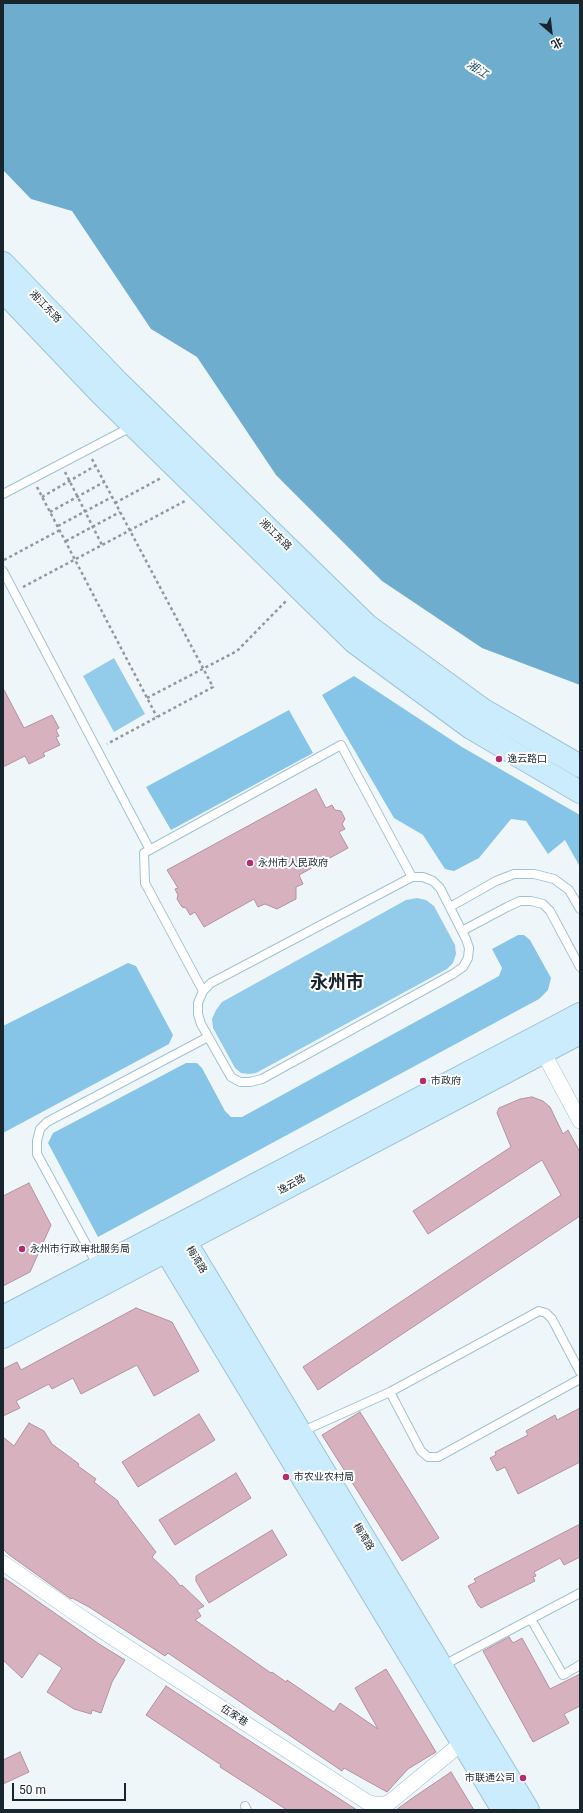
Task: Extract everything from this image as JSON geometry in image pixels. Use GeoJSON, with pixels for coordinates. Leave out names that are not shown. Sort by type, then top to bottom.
{"type":"FeatureCollection","features":[{"type":"Feature","properties":{"kind":"street","name":"湘江东路"},"geometry":{"type":"LineString","coordinates":[[3,263],[117,381],[368,626],[482,709],[580,766]]}},
{"type":"Feature","properties":{"kind":"street","name":"湘江东路"},"geometry":{"type":"LineString","coordinates":[[3,291],[102,395],[354,642],[471,728],[580,792]]}},
{"type":"Feature","properties":{"kind":"street","name":"逸云路"},"geometry":{"type":"LineString","coordinates":[[3,1337],[172,1241],[580,1014]]}},
{"type":"Feature","properties":{"kind":"street","name":"逸云路"},"geometry":{"type":"LineString","coordinates":[[3,1317],[98,1267],[172,1241],[580,1033]]}},
{"type":"Feature","properties":{"kind":"street"},"geometry":{"type":"LineString","coordinates":[[543,1052],[580,1121]]}},
{"type":"Feature","properties":{"kind":"street","name":"梅湾路"},"geometry":{"type":"LineString","coordinates":[[172,1241],[300,1432],[528,1810]]}},
{"type":"Feature","properties":{"kind":"street","name":"梅湾路"},"geometry":{"type":"LineString","coordinates":[[172,1241],[462,1742],[503,1810]]}},
{"type":"Feature","properties":{"kind":"street","name":"伍家巷"},"geometry":{"type":"LineString","coordinates":[[3,1563],[84,1619],[367,1802],[382,1805],[397,1797],[462,1742]]}},
{"type":"Feature","properties":{"kind":"lane"},"geometry":{"type":"LineString","coordinates":[[3,494],[133,426]]}},
{"type":"Feature","properties":{"kind":"lane"},"geometry":{"type":"LineString","coordinates":[[3,571],[150,850]]}},
{"type":"Feature","properties":{"kind":"lane"},"geometry":{"type":"LineString","coordinates":[[203,992],[145,883],[144,853],[341,745],[412,876]]}},
{"type":"Feature","properties":{"kind":"lane"},"geometry":{"type":"LineString","coordinates":[[450,907],[514,874],[534,874],[554,879],[569,890],[580,909]]}},
{"type":"Feature","properties":{"kind":"lane"},"geometry":{"type":"LineString","coordinates":[[412,876],[423,877],[433,881],[440,888],[450,907],[462,930],[469,948],[468,958],[463,967],[453,974],[262,1079],[250,1082],[240,1082],[231,1077],[208,1037],[198,1014],[198,1003],[203,992],[211,983],[412,876]]}},
{"type":"Feature","properties":{"kind":"lane"},"geometry":{"type":"LineString","coordinates":[[462,930],[520,901],[532,900],[543,904],[550,911],[580,967]]}},
{"type":"Feature","properties":{"kind":"lane"},"geometry":{"type":"LineString","coordinates":[[98,1267],[37,1154],[37,1141],[40,1129],[47,1122],[208,1037]]}},
{"type":"Feature","properties":{"kind":"lane"},"geometry":{"type":"LineString","coordinates":[[300,1432],[390,1392],[539,1311],[546,1313],[552,1319],[580,1372]]}},
{"type":"Feature","properties":{"kind":"lane"},"geometry":{"type":"LineString","coordinates":[[390,1392],[421,1451],[428,1457],[438,1457],[580,1379]]}},
{"type":"Feature","properties":{"kind":"lane"},"geometry":{"type":"LineString","coordinates":[[442,1666],[580,1593]]}},
{"type":"Feature","properties":{"kind":"lane"},"geometry":{"type":"LineString","coordinates":[[531,1619],[563,1674],[580,1665]]}},
{"type":"Feature","properties":{"kind":"path"},"geometry":{"type":"LineString","coordinates":[[87,450],[213,687],[97,750]]}},
{"type":"Feature","properties":{"kind":"path"},"geometry":{"type":"LineString","coordinates":[[61,464],[102,545]]}},
{"type":"Feature","properties":{"kind":"path"},"geometry":{"type":"LineString","coordinates":[[42,497],[96,466]]}},
{"type":"Feature","properties":{"kind":"path"},"geometry":{"type":"LineString","coordinates":[[115,503],[178,469]]}},
{"type":"Feature","properties":{"kind":"path"},"geometry":{"type":"LineString","coordinates":[[33,478],[157,717]]}},
{"type":"Feature","properties":{"kind":"path"},"geometry":{"type":"LineString","coordinates":[[50,512],[104,482]]}},
{"type":"Feature","properties":{"kind":"path"},"geometry":{"type":"LineString","coordinates":[[14,591],[201,493]]}},
{"type":"Feature","properties":{"kind":"path"},"geometry":{"type":"LineString","coordinates":[[58,526],[112,497]]}},
{"type":"Feature","properties":{"kind":"path"},"geometry":{"type":"LineString","coordinates":[[66,541],[120,512]]}},
{"type":"Feature","properties":{"kind":"path"},"geometry":{"type":"LineString","coordinates":[[3,560],[60,530]]}},
{"type":"Feature","properties":{"kind":"path"},"geometry":{"type":"LineString","coordinates":[[147,698],[237,651],[298,588]]}},
{"type":"Feature","properties":{"kind":"shaded area"},"geometry":{"type":"Polygon","coordinates":[[[114,658],[145,714],[114,732],[83,676],[114,658]]]}},
{"type":"Feature","properties":{"kind":"shaded area"},"geometry":{"type":"Polygon","coordinates":[[[354,676],[462,747],[580,815],[580,867],[565,840],[548,854],[526,821],[511,819],[479,858],[454,871],[445,869],[423,835],[394,818],[322,695],[354,676]]]}},
{"type":"Feature","properties":{"kind":"shaded area"},"geometry":{"type":"Polygon","coordinates":[[[289,710],[313,753],[171,830],[146,787],[289,710]]]}},
{"type":"Feature","properties":{"kind":"shaded area"},"geometry":{"type":"Polygon","coordinates":[[[417,898],[426,900],[434,906],[455,945],[456,954],[453,963],[447,969],[256,1073],[241,1073],[235,1068],[213,1028],[212,1019],[222,1002],[406,900],[417,898]]]}},
{"type":"Feature","properties":{"kind":"shaded area"},"geometry":{"type":"Polygon","coordinates":[[[518,935],[524,935],[530,940],[551,978],[548,990],[539,999],[98,1237],[48,1143],[53,1133],[186,1063],[197,1063],[202,1068],[225,1111],[231,1117],[242,1117],[499,976],[502,968],[492,949],[518,935]]]}},
{"type":"Feature","properties":{"kind":"shaded area"},"geometry":{"type":"Polygon","coordinates":[[[128,963],[136,966],[173,1035],[169,1044],[3,1133],[3,1026],[128,963]]]}},
{"type":"Feature","properties":{"kind":"water","name":"湘江"},"geometry":{"type":"Polygon","coordinates":[[[3,3],[580,3],[580,685],[482,648],[382,581],[276,475],[197,357],[151,329],[72,211],[31,199],[3,170],[3,3]]]}},
{"type":"Feature","properties":{"kind":"building"},"geometry":{"type":"Polygon","coordinates":[[[3,688],[24,728],[52,715],[59,728],[56,730],[59,736],[56,737],[60,745],[43,753],[45,756],[29,764],[25,756],[3,767],[3,688]]]}},
{"type":"Feature","properties":{"kind":"building","name":"永州市人民政府"},"geometry":{"type":"Polygon","coordinates":[[[316,789],[326,808],[332,805],[335,810],[341,811],[345,819],[342,824],[345,829],[339,832],[348,848],[299,875],[303,884],[296,887],[296,899],[277,909],[265,904],[258,907],[254,899],[204,927],[195,912],[190,915],[186,908],[182,907],[177,899],[178,895],[175,889],[178,888],[167,870],[316,789]]]}},
{"type":"Feature","properties":{"kind":"building"},"geometry":{"type":"Polygon","coordinates":[[[532,1097],[543,1101],[550,1107],[563,1134],[568,1130],[580,1152],[580,1216],[318,1390],[303,1367],[561,1195],[542,1160],[428,1234],[413,1211],[511,1147],[497,1113],[499,1108],[520,1099],[532,1097]]]}},
{"type":"Feature","properties":{"kind":"building","name":"永州市行政审批服务局"},"geometry":{"type":"Polygon","coordinates":[[[29,1183],[51,1225],[30,1272],[3,1286],[3,1196],[29,1183]]]}},
{"type":"Feature","properties":{"kind":"building"},"geometry":{"type":"Polygon","coordinates":[[[136,1308],[172,1322],[199,1371],[154,1396],[137,1365],[81,1394],[73,1378],[52,1389],[49,1384],[16,1401],[20,1408],[3,1416],[3,1369],[17,1362],[21,1370],[136,1308]]]}},
{"type":"Feature","properties":{"kind":"building"},"geometry":{"type":"Polygon","coordinates":[[[580,1408],[580,1462],[518,1494],[505,1467],[497,1471],[490,1458],[496,1455],[495,1452],[528,1435],[526,1431],[555,1415],[557,1420],[580,1408]]]}},
{"type":"Feature","properties":{"kind":"building"},"geometry":{"type":"Polygon","coordinates":[[[360,1412],[439,1538],[402,1561],[322,1435],[360,1412]]]}},
{"type":"Feature","properties":{"kind":"building"},"geometry":{"type":"Polygon","coordinates":[[[199,1414],[215,1440],[138,1487],[122,1462],[199,1414]]]}},
{"type":"Feature","properties":{"kind":"building"},"geometry":{"type":"Polygon","coordinates":[[[29,1423],[44,1431],[52,1444],[79,1464],[78,1466],[96,1479],[94,1482],[118,1501],[156,1552],[152,1557],[175,1579],[180,1586],[182,1585],[204,1606],[197,1610],[201,1616],[195,1620],[271,1673],[272,1672],[286,1682],[287,1680],[334,1712],[340,1703],[378,1729],[355,1688],[386,1669],[436,1752],[408,1769],[387,1792],[344,1768],[342,1771],[168,1653],[165,1656],[89,1607],[72,1598],[71,1599],[8,1554],[3,1549],[3,1437],[14,1446],[29,1423]]]}},
{"type":"Feature","properties":{"kind":"building"},"geometry":{"type":"Polygon","coordinates":[[[236,1473],[251,1498],[175,1545],[159,1520],[236,1473]]]}},
{"type":"Feature","properties":{"kind":"building"},"geometry":{"type":"Polygon","coordinates":[[[580,1524],[580,1557],[564,1565],[560,1558],[534,1572],[536,1576],[533,1577],[535,1581],[481,1608],[478,1605],[468,1586],[476,1582],[474,1579],[580,1524]]]}},
{"type":"Feature","properties":{"kind":"building"},"geometry":{"type":"Polygon","coordinates":[[[272,1530],[287,1555],[209,1603],[196,1581],[196,1576],[272,1530]]]}},
{"type":"Feature","properties":{"kind":"building"},"geometry":{"type":"Polygon","coordinates":[[[3,1577],[99,1644],[125,1660],[112,1682],[101,1713],[92,1710],[91,1714],[74,1709],[47,1692],[62,1668],[39,1653],[22,1678],[3,1660],[3,1577]]]}},
{"type":"Feature","properties":{"kind":"building"},"geometry":{"type":"Polygon","coordinates":[[[509,1637],[513,1643],[522,1638],[550,1689],[580,1674],[580,1706],[564,1714],[569,1723],[533,1742],[483,1651],[509,1637]]]}},
{"type":"Feature","properties":{"kind":"building"},"geometry":{"type":"Polygon","coordinates":[[[166,1686],[357,1810],[287,1810],[220,1767],[221,1765],[146,1715],[166,1686]]]}},
{"type":"Feature","properties":{"kind":"building"},"geometry":{"type":"Polygon","coordinates":[[[20,1752],[29,1772],[3,1784],[3,1760],[20,1752]]]}},
{"type":"Feature","properties":{"kind":"building"},"geometry":{"type":"Polygon","coordinates":[[[451,1772],[474,1810],[396,1810],[414,1797],[451,1772]]]}},
{"type":"Feature","properties":{"kind":"place","name":"逸云路口"},"geometry":{"type":"Point","coordinates":[499,759]}},
{"type":"Feature","properties":{"kind":"place","name":"永州市人民政府"},"geometry":{"type":"Point","coordinates":[250,863]}},
{"type":"Feature","properties":{"kind":"place","name":"市政府"},"geometry":{"type":"Point","coordinates":[423,1081]}},
{"type":"Feature","properties":{"kind":"place","name":"永州市行政审批服务局"},"geometry":{"type":"Point","coordinates":[22,1249]}},
{"type":"Feature","properties":{"kind":"place","name":"市农业农村局"},"geometry":{"type":"Point","coordinates":[286,1477]}},
{"type":"Feature","properties":{"kind":"place","name":"市联通公司"},"geometry":{"type":"Point","coordinates":[523,1778]}},
{"type":"Feature","properties":{"kind":"district","name":"永州市"},"geometry":{"type":"Point","coordinates":[337,983]}}]}
